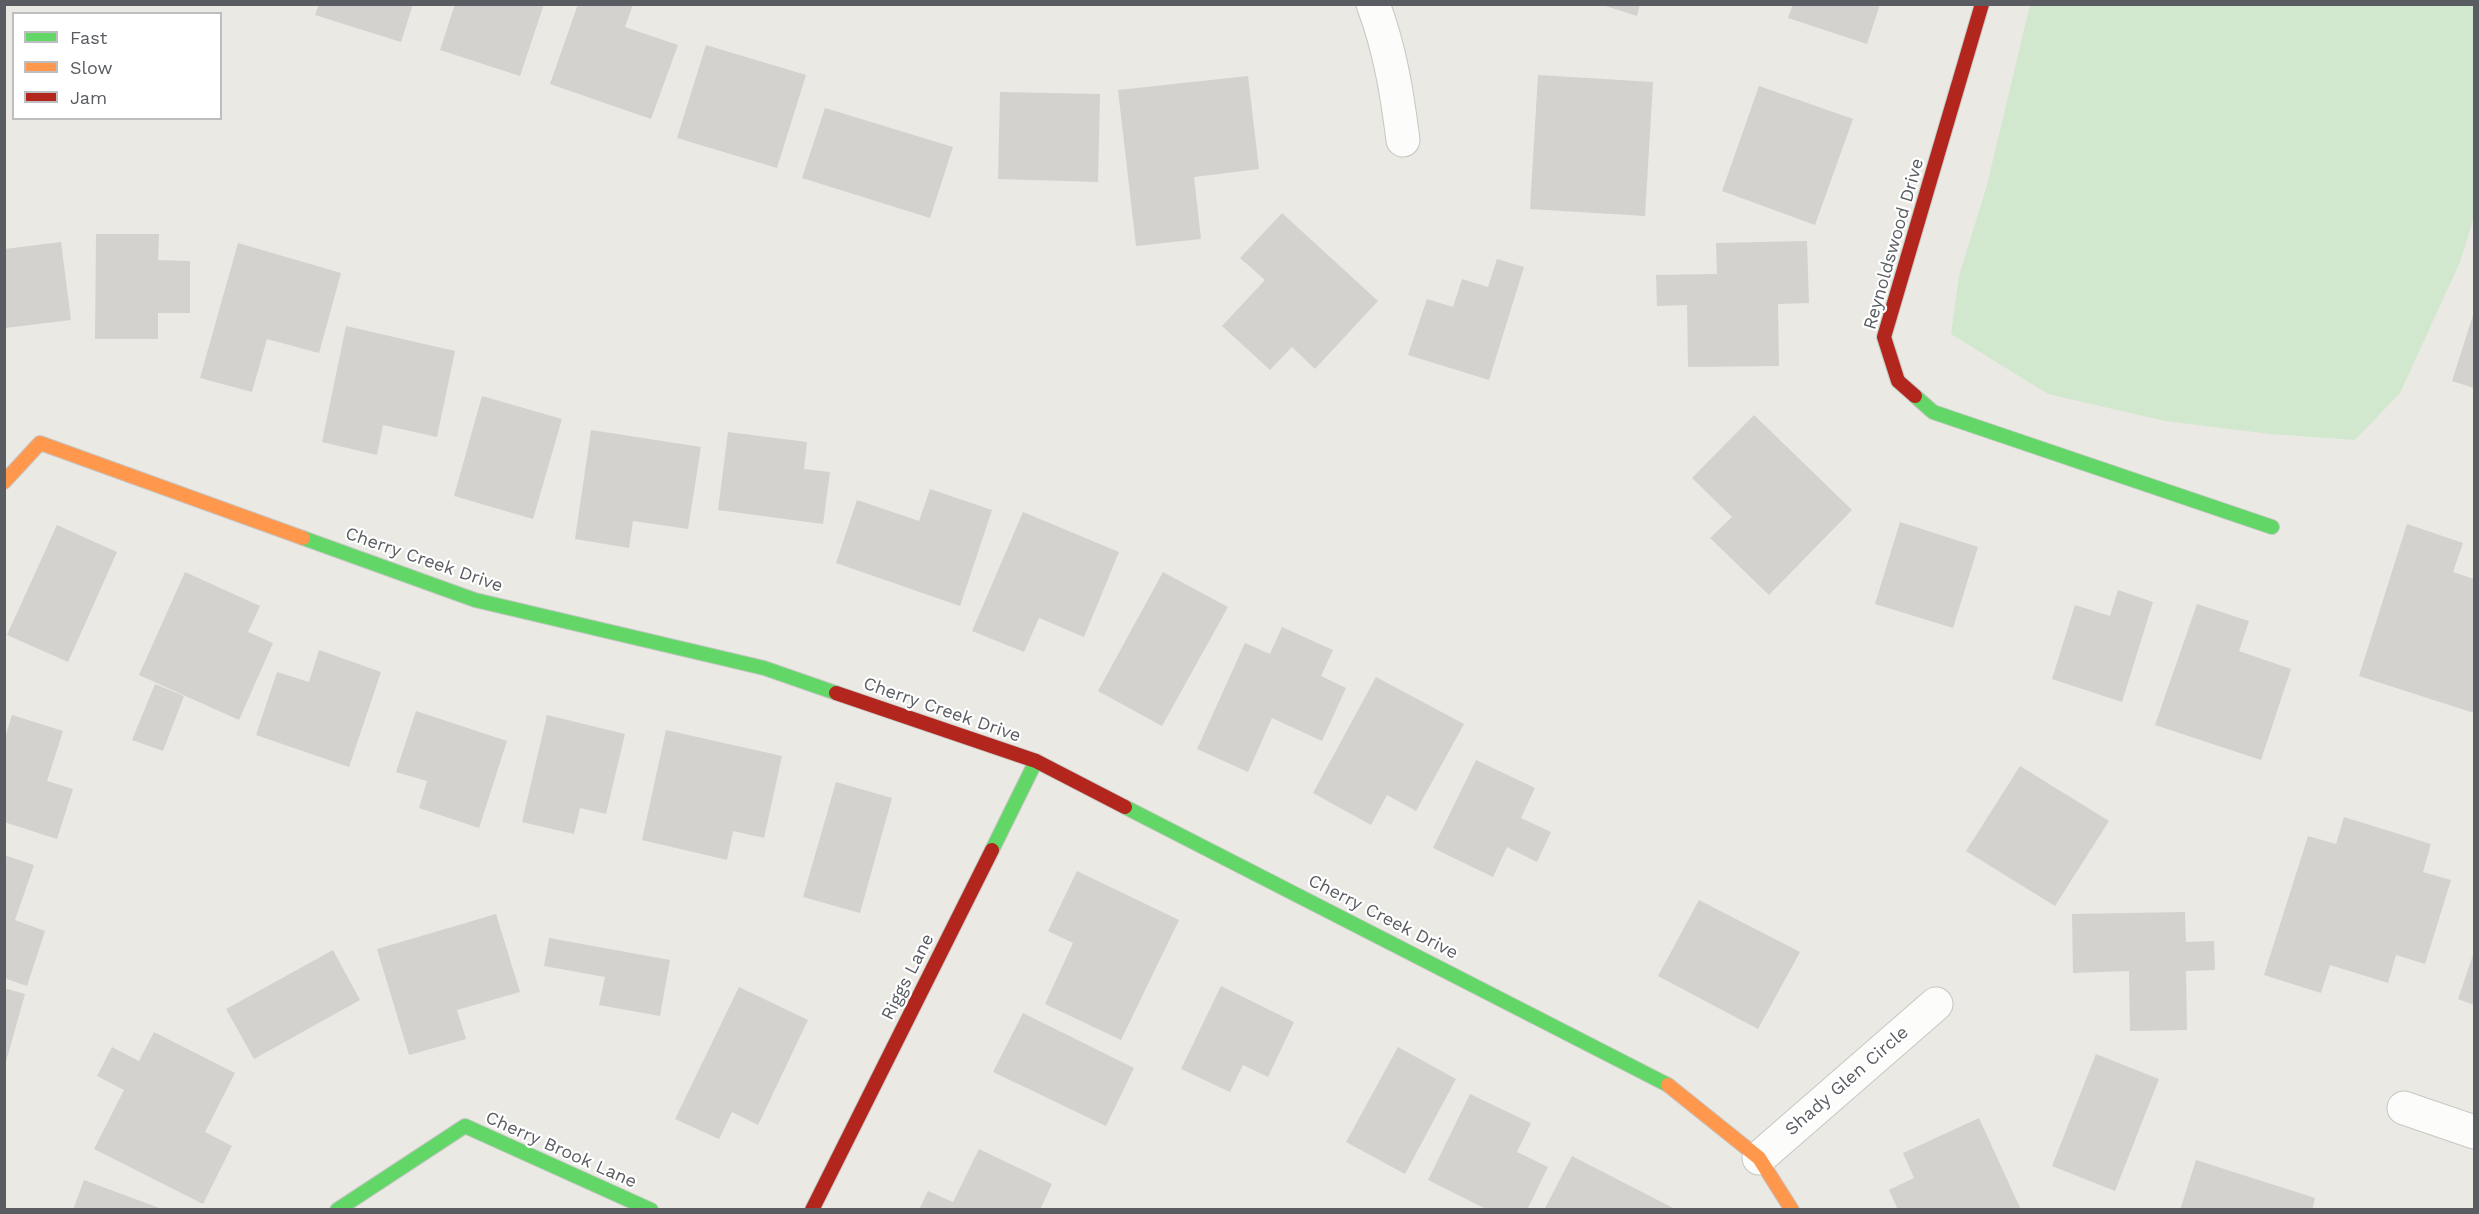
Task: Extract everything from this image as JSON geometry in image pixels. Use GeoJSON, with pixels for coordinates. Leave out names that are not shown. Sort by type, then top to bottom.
{"type":"FeatureCollection","features":[{"type":"Feature","properties":{"kind":"street"},"geometry":{"type":"LineString","coordinates":[[1373,4],[1387,42],[1396,85],[1403,140]]}},
{"type":"Feature","properties":{"kind":"street","name":"Reynoldswood Drive"},"geometry":{"type":"LineString","coordinates":[[1982,4],[1884,337],[1898,381],[1932,412],[2272,527]]}},
{"type":"Feature","properties":{"kind":"street","name":"Cherry Creek Drive"},"geometry":{"type":"LineString","coordinates":[[4,482],[40,443],[475,600],[764,668],[1036,761],[1661,1078],[1758,1158],[1792,1209]]}},
{"type":"Feature","properties":{"kind":"street","name":"Riggs Lane"},"geometry":{"type":"LineString","coordinates":[[813,1209],[1036,761]]}},
{"type":"Feature","properties":{"kind":"street","name":"Shady Glen Circle"},"geometry":{"type":"LineString","coordinates":[[1758,1158],[1936,1004]]}},
{"type":"Feature","properties":{"kind":"street"},"geometry":{"type":"LineString","coordinates":[[2404,1108],[2475,1132]]}},
{"type":"Feature","properties":{"kind":"street","name":"Cherry Brook Lane"},"geometry":{"type":"LineString","coordinates":[[337,1209],[465,1126],[651,1209]]}},
{"type":"Feature","properties":{"kind":"green space"},"geometry":{"type":"Polygon","coordinates":[[[2030,5],[2474,5],[2474,217],[2460,262],[2400,393],[2355,440],[2271,434],[2165,421],[2048,394],[1951,334],[1959,276],[1987,185],[2030,5]]]}},
{"type":"Feature","properties":{"kind":"building"},"geometry":{"type":"Polygon","coordinates":[[[319,4],[413,4],[401,42],[315,15],[319,4]]]}},
{"type":"Feature","properties":{"kind":"building"},"geometry":{"type":"Polygon","coordinates":[[[455,4],[544,4],[520,76],[440,50],[455,4]]]}},
{"type":"Feature","properties":{"kind":"building"},"geometry":{"type":"Polygon","coordinates":[[[578,4],[633,4],[625,27],[678,45],[651,119],[550,84],[578,4]]]}},
{"type":"Feature","properties":{"kind":"building"},"geometry":{"type":"Polygon","coordinates":[[[1599,4],[1640,4],[1637,16],[1599,4]]]}},
{"type":"Feature","properties":{"kind":"building"},"geometry":{"type":"Polygon","coordinates":[[[1793,4],[1880,4],[1867,44],[1788,18],[1793,4]]]}},
{"type":"Feature","properties":{"kind":"building"},"geometry":{"type":"Polygon","coordinates":[[[706,45],[806,75],[777,168],[677,138],[706,45]]]}},
{"type":"Feature","properties":{"kind":"building"},"geometry":{"type":"Polygon","coordinates":[[[1538,75],[1653,82],[1645,216],[1530,209],[1538,75]]]}},
{"type":"Feature","properties":{"kind":"building"},"geometry":{"type":"Polygon","coordinates":[[[1248,76],[1259,169],[1194,177],[1201,239],[1136,246],[1118,90],[1248,76]]]}},
{"type":"Feature","properties":{"kind":"building"},"geometry":{"type":"Polygon","coordinates":[[[1759,86],[1853,119],[1815,225],[1722,191],[1759,86]]]}},
{"type":"Feature","properties":{"kind":"building"},"geometry":{"type":"Polygon","coordinates":[[[1000,92],[1100,94],[1098,182],[998,179],[1000,92]]]}},
{"type":"Feature","properties":{"kind":"building"},"geometry":{"type":"Polygon","coordinates":[[[825,108],[953,147],[930,218],[802,178],[825,108]]]}},
{"type":"Feature","properties":{"kind":"building"},"geometry":{"type":"Polygon","coordinates":[[[1282,213],[1378,301],[1315,369],[1292,347],[1270,370],[1222,326],[1265,280],[1240,258],[1282,213]]]}},
{"type":"Feature","properties":{"kind":"building"},"geometry":{"type":"Polygon","coordinates":[[[96,234],[159,234],[158,260],[190,261],[190,313],[158,313],[158,339],[95,339],[96,234]]]}},
{"type":"Feature","properties":{"kind":"building"},"geometry":{"type":"Polygon","coordinates":[[[1807,241],[1809,303],[1778,304],[1779,366],[1688,367],[1687,305],[1657,306],[1656,275],[1717,274],[1716,243],[1807,241]]]}},
{"type":"Feature","properties":{"kind":"building"},"geometry":{"type":"Polygon","coordinates":[[[61,242],[71,320],[5,328],[5,249],[61,242]]]}},
{"type":"Feature","properties":{"kind":"building"},"geometry":{"type":"Polygon","coordinates":[[[238,243],[341,273],[319,353],[267,339],[252,392],[200,378],[238,243]]]}},
{"type":"Feature","properties":{"kind":"building"},"geometry":{"type":"Polygon","coordinates":[[[1497,259],[1524,267],[1489,380],[1408,355],[1427,299],[1453,307],[1462,279],[1488,287],[1497,259]]]}},
{"type":"Feature","properties":{"kind":"building"},"geometry":{"type":"Polygon","coordinates":[[[2474,312],[2474,388],[2452,381],[2474,312]]]}},
{"type":"Feature","properties":{"kind":"building"},"geometry":{"type":"Polygon","coordinates":[[[346,326],[455,351],[437,437],[383,425],[377,455],[322,442],[346,326]]]}},
{"type":"Feature","properties":{"kind":"building"},"geometry":{"type":"Polygon","coordinates":[[[482,396],[562,419],[533,519],[454,496],[482,396]]]}},
{"type":"Feature","properties":{"kind":"building"},"geometry":{"type":"Polygon","coordinates":[[[1754,415],[1852,510],[1769,595],[1710,538],[1732,517],[1692,478],[1754,415]]]}},
{"type":"Feature","properties":{"kind":"building"},"geometry":{"type":"Polygon","coordinates":[[[591,430],[701,447],[688,529],[633,521],[629,548],[575,539],[591,430]]]}},
{"type":"Feature","properties":{"kind":"building"},"geometry":{"type":"Polygon","coordinates":[[[728,432],[807,442],[804,469],[830,472],[823,524],[718,510],[728,432]]]}},
{"type":"Feature","properties":{"kind":"building"},"geometry":{"type":"Polygon","coordinates":[[[930,489],[992,510],[960,606],[836,563],[857,500],[919,521],[930,489]]]}},
{"type":"Feature","properties":{"kind":"building"},"geometry":{"type":"Polygon","coordinates":[[[1023,512],[1119,552],[1084,637],[1039,618],[1024,652],[972,631],[1023,512]]]}},
{"type":"Feature","properties":{"kind":"building"},"geometry":{"type":"Polygon","coordinates":[[[1900,522],[1978,547],[1953,628],[1875,604],[1900,522]]]}},
{"type":"Feature","properties":{"kind":"building"},"geometry":{"type":"Polygon","coordinates":[[[2407,524],[2463,543],[2453,572],[2474,579],[2474,713],[2359,676],[2407,524]]]}},
{"type":"Feature","properties":{"kind":"building"},"geometry":{"type":"Polygon","coordinates":[[[57,525],[117,552],[68,662],[7,635],[57,525]]]}},
{"type":"Feature","properties":{"kind":"building"},"geometry":{"type":"Polygon","coordinates":[[[185,572],[260,606],[248,632],[273,643],[239,720],[139,675],[185,572]]]}},
{"type":"Feature","properties":{"kind":"building"},"geometry":{"type":"Polygon","coordinates":[[[1163,572],[1228,607],[1162,726],[1098,691],[1163,572]]]}},
{"type":"Feature","properties":{"kind":"building"},"geometry":{"type":"Polygon","coordinates":[[[2118,590],[2153,602],[2122,702],[2052,679],[2075,605],[2110,616],[2118,590]]]}},
{"type":"Feature","properties":{"kind":"building"},"geometry":{"type":"Polygon","coordinates":[[[2197,604],[2249,621],[2239,651],[2291,669],[2261,760],[2155,725],[2197,604]]]}},
{"type":"Feature","properties":{"kind":"building"},"geometry":{"type":"Polygon","coordinates":[[[1282,627],[1333,650],[1321,676],[1346,688],[1322,741],[1272,718],[1248,772],[1197,749],[1245,643],[1270,654],[1282,627]]]}},
{"type":"Feature","properties":{"kind":"building"},"geometry":{"type":"Polygon","coordinates":[[[319,650],[381,672],[349,767],[256,735],[277,672],[309,682],[319,650]]]}},
{"type":"Feature","properties":{"kind":"building"},"geometry":{"type":"Polygon","coordinates":[[[1376,677],[1464,724],[1416,811],[1387,795],[1371,825],[1313,793],[1376,677]]]}},
{"type":"Feature","properties":{"kind":"building"},"geometry":{"type":"Polygon","coordinates":[[[155,684],[184,696],[163,751],[132,740],[155,684]]]}},
{"type":"Feature","properties":{"kind":"building"},"geometry":{"type":"Polygon","coordinates":[[[416,711],[507,741],[479,828],[419,808],[427,781],[396,772],[416,711]]]}},
{"type":"Feature","properties":{"kind":"building"},"geometry":{"type":"Polygon","coordinates":[[[12,715],[63,731],[47,781],[73,789],[57,839],[4,822],[4,740],[12,715]]]}},
{"type":"Feature","properties":{"kind":"building"},"geometry":{"type":"Polygon","coordinates":[[[547,715],[625,734],[606,814],[580,808],[574,834],[522,822],[547,715]]]}},
{"type":"Feature","properties":{"kind":"building"},"geometry":{"type":"Polygon","coordinates":[[[666,730],[782,756],[764,838],[733,831],[727,860],[642,840],[666,730]]]}},
{"type":"Feature","properties":{"kind":"building"},"geometry":{"type":"Polygon","coordinates":[[[1476,760],[1535,788],[1521,818],[1551,832],[1537,862],[1507,847],[1493,877],[1433,848],[1476,760]]]}},
{"type":"Feature","properties":{"kind":"building"},"geometry":{"type":"Polygon","coordinates":[[[2020,766],[2109,821],[2055,906],[1966,851],[2020,766]]]}},
{"type":"Feature","properties":{"kind":"building"},"geometry":{"type":"Polygon","coordinates":[[[836,782],[892,798],[860,913],[803,897],[836,782]]]}},
{"type":"Feature","properties":{"kind":"building"},"geometry":{"type":"Polygon","coordinates":[[[2344,817],[2431,844],[2423,872],[2451,880],[2425,964],[2396,955],[2388,983],[2330,965],[2321,993],[2264,975],[2308,836],[2336,844],[2344,817]]]}},
{"type":"Feature","properties":{"kind":"building"},"geometry":{"type":"Polygon","coordinates":[[[4,855],[34,865],[15,920],[45,931],[27,986],[4,978],[4,855]]]}},
{"type":"Feature","properties":{"kind":"building"},"geometry":{"type":"Polygon","coordinates":[[[1077,871],[1179,920],[1121,1040],[1045,1004],[1073,943],[1048,931],[1077,871]]]}},
{"type":"Feature","properties":{"kind":"building"},"geometry":{"type":"Polygon","coordinates":[[[1699,900],[1800,952],[1758,1029],[1658,976],[1699,900]]]}},
{"type":"Feature","properties":{"kind":"building"},"geometry":{"type":"Polygon","coordinates":[[[2185,912],[2186,942],[2214,941],[2215,970],[2186,971],[2187,1030],[2130,1031],[2129,971],[2073,973],[2072,914],[2185,912]]]}},
{"type":"Feature","properties":{"kind":"building"},"geometry":{"type":"Polygon","coordinates":[[[496,914],[520,992],[457,1010],[466,1039],[409,1055],[377,949],[496,914]]]}},
{"type":"Feature","properties":{"kind":"building"},"geometry":{"type":"Polygon","coordinates":[[[549,938],[670,960],[660,1016],[599,1005],[605,977],[544,966],[549,938]]]}},
{"type":"Feature","properties":{"kind":"building"},"geometry":{"type":"Polygon","coordinates":[[[333,950],[360,1000],[254,1059],[226,1009],[333,950]]]}},
{"type":"Feature","properties":{"kind":"building"},"geometry":{"type":"Polygon","coordinates":[[[2474,952],[2474,1005],[2458,999],[2474,952]]]}},
{"type":"Feature","properties":{"kind":"building"},"geometry":{"type":"Polygon","coordinates":[[[1221,986],[1294,1022],[1268,1077],[1243,1065],[1230,1092],[1181,1069],[1221,986]]]}},
{"type":"Feature","properties":{"kind":"building"},"geometry":{"type":"Polygon","coordinates":[[[739,987],[808,1020],[758,1125],[732,1112],[719,1139],[675,1119],[739,987]]]}},
{"type":"Feature","properties":{"kind":"building"},"geometry":{"type":"Polygon","coordinates":[[[4,988],[25,994],[5,1065],[4,1065],[4,988]]]}},
{"type":"Feature","properties":{"kind":"building"},"geometry":{"type":"Polygon","coordinates":[[[1023,1013],[1134,1068],[1106,1126],[993,1072],[1023,1013]]]}},
{"type":"Feature","properties":{"kind":"building"},"geometry":{"type":"Polygon","coordinates":[[[154,1032],[235,1073],[205,1132],[232,1146],[203,1204],[94,1149],[124,1090],[97,1076],[112,1047],[139,1061],[154,1032]]]}},
{"type":"Feature","properties":{"kind":"building"},"geometry":{"type":"Polygon","coordinates":[[[1398,1047],[1456,1079],[1405,1174],[1346,1142],[1398,1047]]]}},
{"type":"Feature","properties":{"kind":"building"},"geometry":{"type":"Polygon","coordinates":[[[2096,1054],[2159,1079],[2115,1191],[2052,1166],[2096,1054]]]}},
{"type":"Feature","properties":{"kind":"building"},"geometry":{"type":"Polygon","coordinates":[[[1470,1094],[1531,1123],[1517,1152],[1548,1167],[1527,1210],[1488,1210],[1428,1180],[1470,1094]]]}},
{"type":"Feature","properties":{"kind":"building"},"geometry":{"type":"Polygon","coordinates":[[[1979,1118],[2021,1210],[1898,1210],[1889,1190],[1914,1178],[1903,1153],[1979,1118]]]}},
{"type":"Feature","properties":{"kind":"building"},"geometry":{"type":"Polygon","coordinates":[[[979,1149],[1052,1184],[1040,1210],[919,1210],[928,1191],[953,1202],[979,1149]]]}},
{"type":"Feature","properties":{"kind":"building"},"geometry":{"type":"Polygon","coordinates":[[[1572,1156],[1677,1210],[1544,1210],[1572,1156]]]}},
{"type":"Feature","properties":{"kind":"building"},"geometry":{"type":"Polygon","coordinates":[[[2196,1160],[2315,1198],[2312,1210],[2180,1210],[2196,1160]]]}},
{"type":"Feature","properties":{"kind":"building"},"geometry":{"type":"Polygon","coordinates":[[[84,1180],[162,1209],[162,1210],[73,1210],[84,1180]]]}},
{"type":"Feature","properties":{"kind":"traffic: fast"},"geometry":{"type":"LineString","coordinates":[[1915,396],[1933,412],[2272,527]]}},
{"type":"Feature","properties":{"kind":"traffic: fast"},"geometry":{"type":"LineString","coordinates":[[303,538],[475,600],[764,668],[836,693]]}},
{"type":"Feature","properties":{"kind":"traffic: fast"},"geometry":{"type":"LineString","coordinates":[[992,850],[1036,761]]}},
{"type":"Feature","properties":{"kind":"traffic: fast"},"geometry":{"type":"LineString","coordinates":[[1125,807],[1668,1085]]}},
{"type":"Feature","properties":{"kind":"traffic: fast"},"geometry":{"type":"LineString","coordinates":[[337,1210],[465,1126],[651,1210]]}},
{"type":"Feature","properties":{"kind":"traffic: slow"},"geometry":{"type":"LineString","coordinates":[[4,482],[40,443],[303,538]]}},
{"type":"Feature","properties":{"kind":"traffic: slow"},"geometry":{"type":"LineString","coordinates":[[1668,1085],[1759,1158],[1792,1210]]}},
{"type":"Feature","properties":{"kind":"traffic: jam"},"geometry":{"type":"LineString","coordinates":[[1915,396],[1898,381],[1884,337],[1982,4]]}},
{"type":"Feature","properties":{"kind":"traffic: jam"},"geometry":{"type":"LineString","coordinates":[[836,693],[1036,761],[1125,807]]}},
{"type":"Feature","properties":{"kind":"traffic: jam"},"geometry":{"type":"LineString","coordinates":[[812,1210],[992,850]]}}]}
